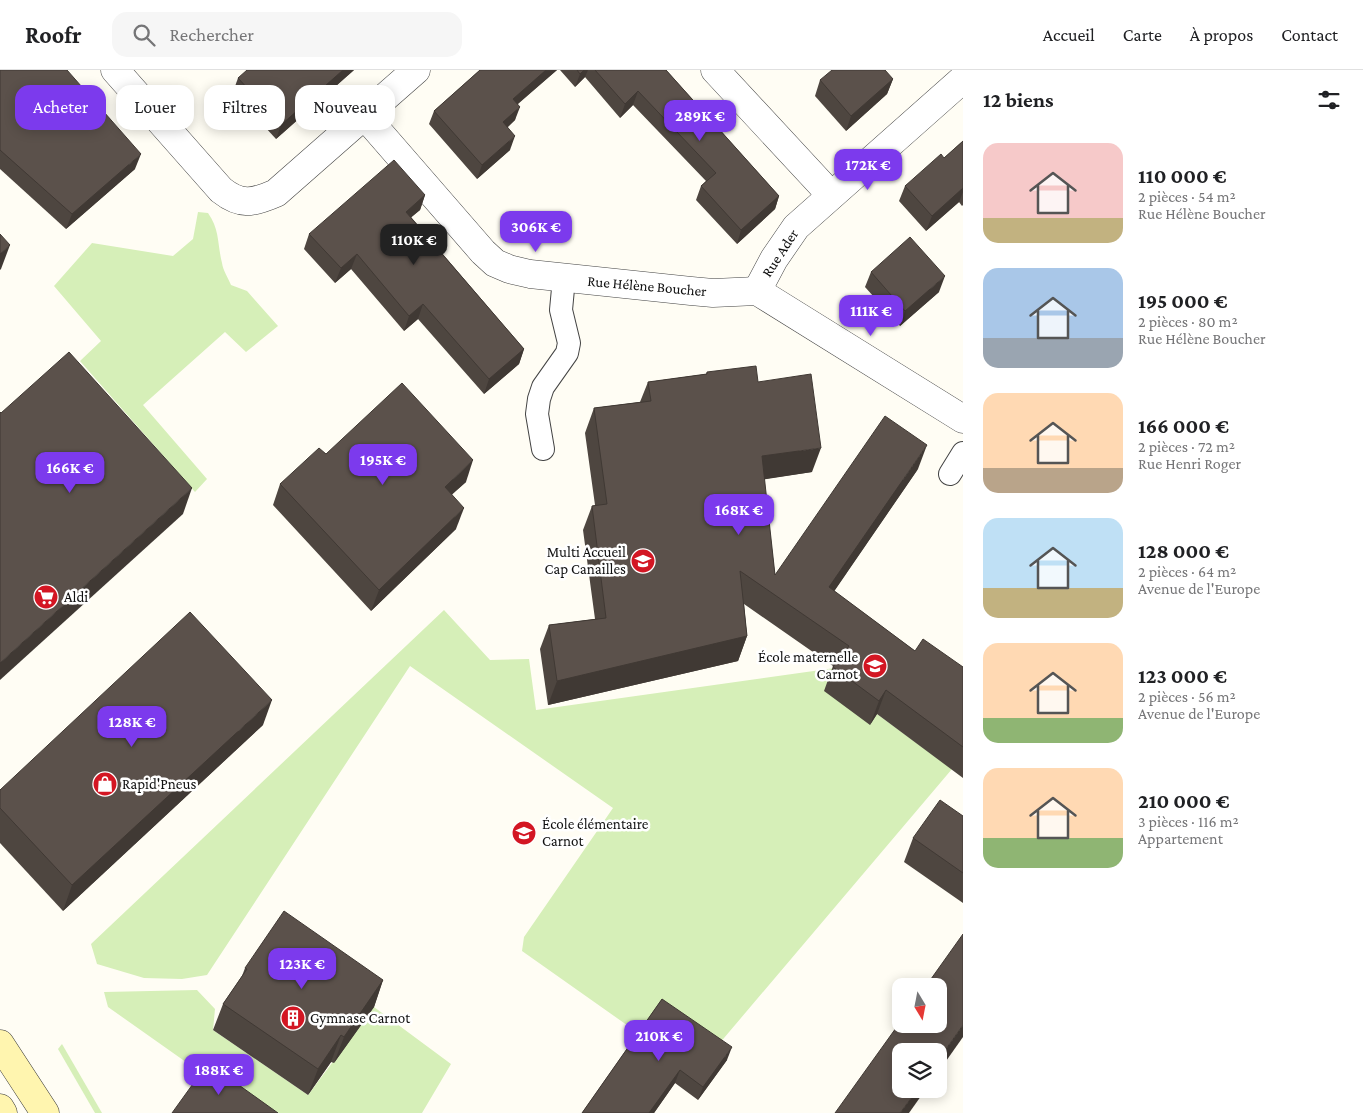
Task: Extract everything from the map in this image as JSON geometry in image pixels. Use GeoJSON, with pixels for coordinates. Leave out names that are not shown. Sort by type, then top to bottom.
{"type":"FeatureCollection","features":[{"type":"Feature","properties":{"kind":"street"},"geometry":{"type":"LineString","coordinates":[[115,70],[221,190],[232,199],[245,202],[260,200],[276,193],[347,130]]}},
{"type":"Feature","properties":{"kind":"street"},"geometry":{"type":"LineString","coordinates":[[395,88],[416,70]]}},
{"type":"Feature","properties":{"kind":"street"},"geometry":{"type":"LineString","coordinates":[[715,70],[831,195]]}},
{"type":"Feature","properties":{"kind":"street","name":"Rue Ader"},"geometry":{"type":"LineString","coordinates":[[757,291],[786,239],[796,227],[963,79]]}},
{"type":"Feature","properties":{"kind":"street","name":"Rue Hélène Boucher"},"geometry":{"type":"LineString","coordinates":[[377,130],[484,252],[496,263],[509,269],[564,278],[713,293],[757,291]]}},
{"type":"Feature","properties":{"kind":"street"},"geometry":{"type":"LineString","coordinates":[[757,291],[963,419]]}},
{"type":"Feature","properties":{"kind":"street"},"geometry":{"type":"LineString","coordinates":[[0,1044],[45,1113]]}},
{"type":"Feature","properties":{"kind":"street"},"geometry":{"type":"LineString","coordinates":[[0,1108],[3,1113]]}},
{"type":"Feature","properties":{"kind":"lane"},"geometry":{"type":"LineString","coordinates":[[543,450],[537,414],[539,400],[543,387],[567,353],[569,343],[561,310],[564,278]]}},
{"type":"Feature","properties":{"kind":"lane"},"geometry":{"type":"LineString","coordinates":[[950,474],[963,453]]}},
{"type":"Feature","properties":{"kind":"green space"},"geometry":{"type":"Polygon","coordinates":[[[198,212],[208,213],[215,225],[224,271],[231,285],[247,291],[278,326],[246,352],[225,332],[143,405],[207,479],[195,492],[80,361],[101,341],[54,286],[92,243],[173,256],[193,239],[198,212]]]}},
{"type":"Feature","properties":{"kind":"green space"},"geometry":{"type":"Polygon","coordinates":[[[444,610],[490,660],[529,659],[536,710],[842,667],[877,714],[952,769],[713,1051],[641,1035],[522,951],[524,937],[613,808],[410,666],[207,975],[182,979],[144,978],[97,964],[91,944],[444,610]]]}},
{"type":"Feature","properties":{"kind":"green space"},"geometry":{"type":"Polygon","coordinates":[[[197,990],[215,1009],[213,1030],[308,1095],[374,1007],[451,1064],[422,1113],[258,1113],[108,1007],[104,992],[197,990]]]}},
{"type":"Feature","properties":{"kind":"green space"},"geometry":{"type":"Polygon","coordinates":[[[62,1044],[102,1113],[95,1113],[58,1049],[62,1044]]]}},
{"type":"Feature","properties":{"kind":"building"},"geometry":{"type":"Polygon","coordinates":[[[0,70],[67,70],[80,85],[15,85],[15,130],[106,130],[106,114],[116,126],[116,130],[120,130],[141,154],[72,214],[0,150],[0,70]]]}},
{"type":"Feature","properties":{"kind":"building"},"geometry":{"type":"Polygon","coordinates":[[[247,70],[343,70],[326,85],[295,85],[295,113],[285,121],[285,85],[244,85],[238,78],[247,70]]]}},
{"type":"Feature","properties":{"kind":"building"},"geometry":{"type":"Polygon","coordinates":[[[480,70],[546,70],[513,99],[520,107],[503,122],[515,136],[482,165],[434,111],[480,70]]]}},
{"type":"Feature","properties":{"kind":"building"},"geometry":{"type":"Polygon","coordinates":[[[595,70],[666,70],[779,196],[741,230],[701,186],[716,173],[638,91],[625,104],[595,70]]]}},
{"type":"Feature","properties":{"kind":"building"},"geometry":{"type":"Polygon","coordinates":[[[832,70],[885,70],[893,79],[851,116],[820,80],[832,70]]]}},
{"type":"Feature","properties":{"kind":"building"},"geometry":{"type":"Polygon","coordinates":[[[963,141],[963,188],[932,216],[905,186],[941,154],[944,158],[963,141]]]}},
{"type":"Feature","properties":{"kind":"building"},"geometry":{"type":"Polygon","coordinates":[[[394,160],[425,195],[406,212],[524,349],[489,379],[423,304],[409,316],[357,254],[341,268],[309,234],[394,160]]]}},
{"type":"Feature","properties":{"kind":"building"},"geometry":{"type":"Polygon","coordinates":[[[0,234],[10,245],[0,254],[0,234]]]}},
{"type":"Feature","properties":{"kind":"building"},"geometry":{"type":"Polygon","coordinates":[[[910,237],[945,276],[905,311],[871,272],[910,237]]]}},
{"type":"Feature","properties":{"kind":"building","name":"Aldi"},"geometry":{"type":"Polygon","coordinates":[[[69,352],[192,488],[0,663],[0,412],[69,352]]]}},
{"type":"Feature","properties":{"kind":"building"},"geometry":{"type":"Polygon","coordinates":[[[756,366],[758,382],[811,374],[821,448],[762,456],[775,575],[885,416],[927,445],[829,587],[915,651],[923,639],[963,667],[963,747],[886,690],[879,701],[833,667],[849,646],[740,571],[747,636],[557,681],[549,625],[606,618],[592,506],[607,504],[594,408],[651,401],[648,382],[756,366]]]}},
{"type":"Feature","properties":{"kind":"building"},"geometry":{"type":"Polygon","coordinates":[[[402,383],[473,460],[445,487],[464,508],[379,590],[280,484],[319,448],[326,454],[402,383]]]}},
{"type":"Feature","properties":{"kind":"building","name":"Rapid'Pneus"},"geometry":{"type":"Polygon","coordinates":[[[190,612],[272,700],[72,885],[0,808],[0,790],[190,612]]]}},
{"type":"Feature","properties":{"kind":"building"},"geometry":{"type":"Polygon","coordinates":[[[940,800],[963,816],[963,873],[913,838],[940,800]]]}},
{"type":"Feature","properties":{"kind":"building","name":"Gymnase Carnot"},"geometry":{"type":"Polygon","coordinates":[[[284,911],[383,980],[344,1037],[341,1035],[318,1069],[223,1004],[284,911]]]}},
{"type":"Feature","properties":{"kind":"building"},"geometry":{"type":"Polygon","coordinates":[[[963,934],[963,1025],[947,1048],[947,1043],[892,1043],[892,1098],[911,1098],[900,1113],[835,1113],[892,1033],[948,1032],[948,978],[932,978],[963,934]]]}},
{"type":"Feature","properties":{"kind":"building"},"geometry":{"type":"Polygon","coordinates":[[[662,999],[732,1047],[703,1087],[680,1070],[649,1113],[582,1113],[662,999]]]}},
{"type":"Feature","properties":{"kind":"building"},"geometry":{"type":"Polygon","coordinates":[[[208,1063],[278,1113],[172,1113],[208,1063]]]}},
{"type":"Feature","properties":{"kind":"place","name":"Multi Accueil Cap Canailles"},"geometry":{"type":"Point","coordinates":[643,561]}},
{"type":"Feature","properties":{"kind":"place","name":"Aldi"},"geometry":{"type":"Point","coordinates":[46,597]}},
{"type":"Feature","properties":{"kind":"place","name":"École maternelle Carnot"},"geometry":{"type":"Point","coordinates":[875,666]}},
{"type":"Feature","properties":{"kind":"place","name":"Rapid'Pneus"},"geometry":{"type":"Point","coordinates":[105,784]}},
{"type":"Feature","properties":{"kind":"place","name":"École élémentaire Carnot"},"geometry":{"type":"Point","coordinates":[524,833]}},
{"type":"Feature","properties":{"kind":"place","name":"Gymnase Carnot"},"geometry":{"type":"Point","coordinates":[293,1018]}}]}
